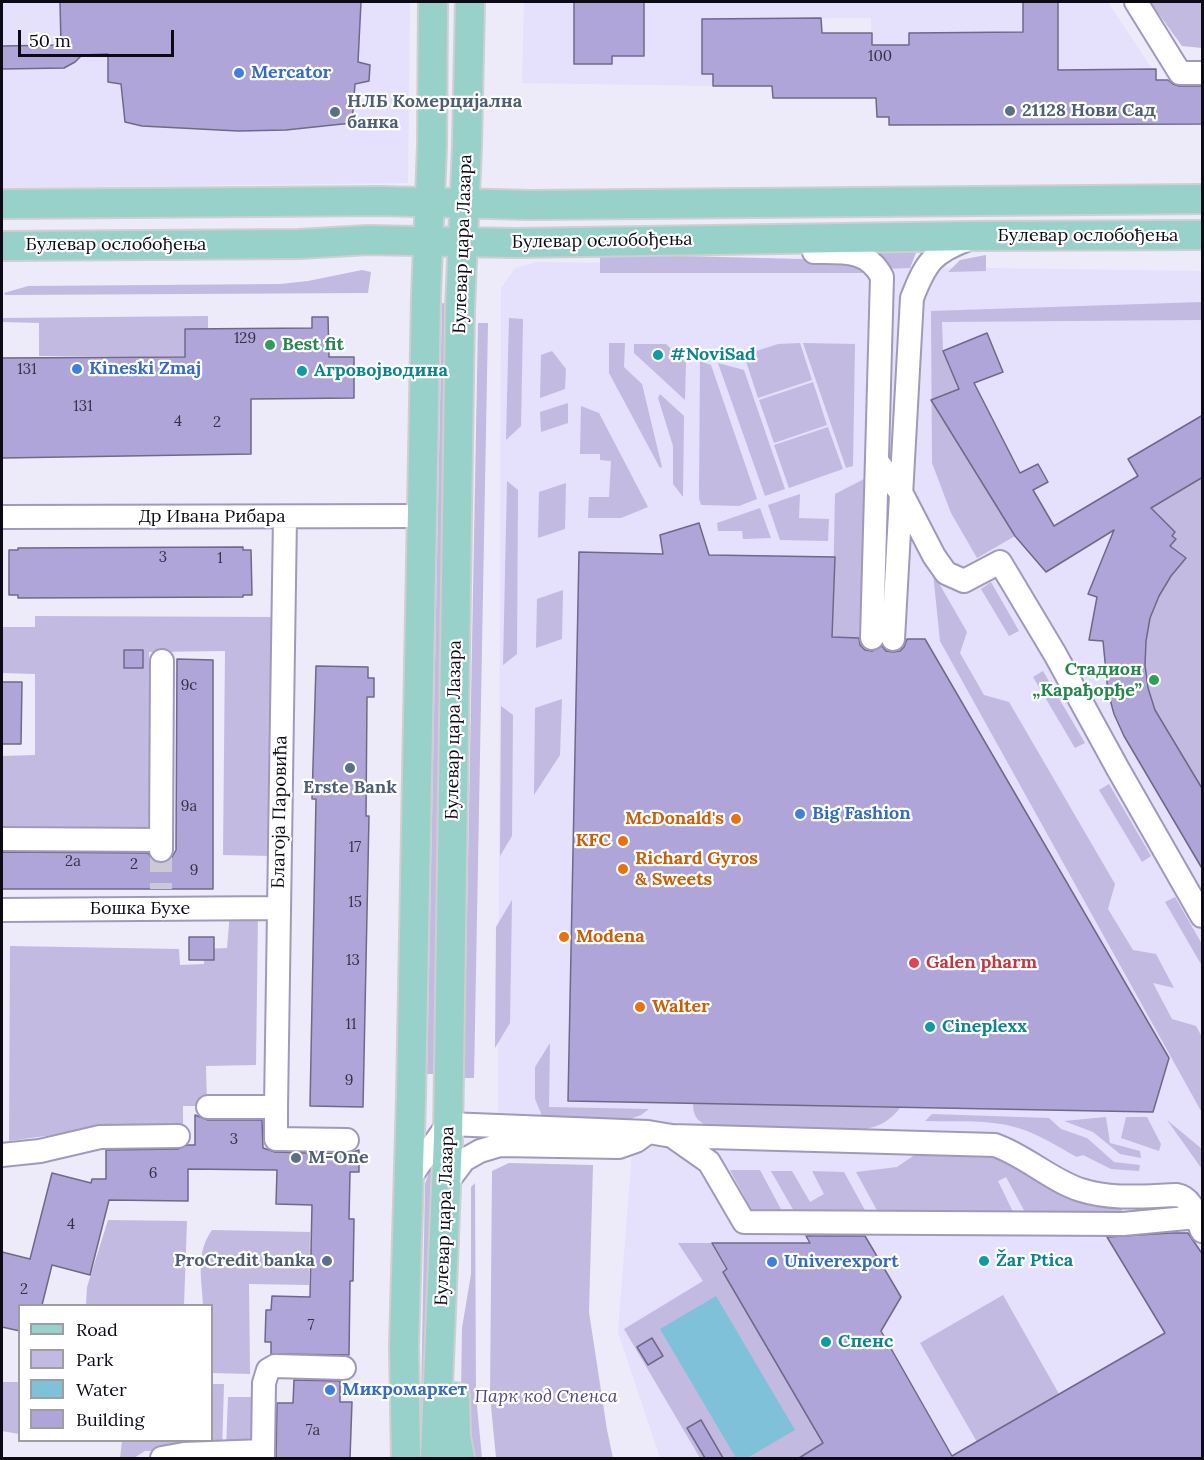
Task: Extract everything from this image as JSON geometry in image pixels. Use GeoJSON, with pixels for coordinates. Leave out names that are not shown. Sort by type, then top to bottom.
{"type":"FeatureCollection","features":[{"type":"Feature","properties":{"kind":"main road","name":"Булевар цара Лазара"},"geometry":{"type":"LineString","coordinates":[[406,1458],[404,1346],[434,2]]}},
{"type":"Feature","properties":{"kind":"main road","name":"Булевар цара Лазара"},"geometry":{"type":"LineString","coordinates":[[435,1458],[448,1124],[463,242],[470,2]]}},
{"type":"Feature","properties":{"kind":"main road","name":"Булевар ослобођења"},"geometry":{"type":"LineString","coordinates":[[2,204],[429,202],[529,205],[1203,199]]}},
{"type":"Feature","properties":{"kind":"main road","name":"Булевар ослобођења"},"geometry":{"type":"LineString","coordinates":[[2,246],[299,244],[368,240],[463,242],[977,236],[1203,236]]}},
{"type":"Feature","properties":{"kind":"main road"},"geometry":{"type":"LineString","coordinates":[[442,1312],[454,1358],[456,1437],[460,1458]]}},
{"type":"Feature","properties":{"kind":"street"},"geometry":{"type":"LineString","coordinates":[[1136,2],[1180,73],[1203,73]]}},
{"type":"Feature","properties":{"kind":"street"},"geometry":{"type":"LineString","coordinates":[[737,239],[764,251],[843,252],[868,259],[876,266],[882,277],[877,461],[883,638],[903,496],[912,298],[920,277],[932,259],[947,247],[977,236]]}},
{"type":"Feature","properties":{"kind":"street"},"geometry":{"type":"LineString","coordinates":[[877,461],[903,496],[933,556],[946,573],[964,580],[1000,562],[1055,654],[1118,769],[1203,915]]}},
{"type":"Feature","properties":{"kind":"street","name":"Др Ивана Рибара"},"geometry":{"type":"LineString","coordinates":[[2,517],[423,516]]}},
{"type":"Feature","properties":{"kind":"street","name":"Благоја Паровића"},"geometry":{"type":"LineString","coordinates":[[285,517],[276,1139],[347,1140]]}},
{"type":"Feature","properties":{"kind":"street"},"geometry":{"type":"LineString","coordinates":[[2,839],[161,845],[162,662]]}},
{"type":"Feature","properties":{"kind":"street","name":"Бошка Бухе"},"geometry":{"type":"LineString","coordinates":[[2,910],[161,899],[279,908]]}},
{"type":"Feature","properties":{"kind":"street"},"geometry":{"type":"LineString","coordinates":[[208,1107],[276,1107]]}},
{"type":"Feature","properties":{"kind":"street"},"geometry":{"type":"LineString","coordinates":[[409,1179],[448,1124],[648,1132],[672,1136],[995,1145],[1022,1157],[1080,1190],[1113,1197],[1184,1196],[1191,1204],[1200,1224],[1147,1221],[1123,1224],[744,1222],[709,1162],[672,1136]]}},
{"type":"Feature","properties":{"kind":"street"},"geometry":{"type":"LineString","coordinates":[[446,1184],[464,1160],[480,1151],[500,1145],[619,1147],[636,1141],[648,1132]]}},
{"type":"Feature","properties":{"kind":"street"},"geometry":{"type":"LineString","coordinates":[[2,1155],[40,1151],[100,1137],[178,1136]]}},
{"type":"Feature","properties":{"kind":"street"},"geometry":{"type":"LineString","coordinates":[[1146,1196],[1147,1221]]}},
{"type":"Feature","properties":{"kind":"street"},"geometry":{"type":"LineString","coordinates":[[162,1458],[184,1454],[263,1455],[264,1383],[268,1370],[274,1366],[344,1368]]}},
{"type":"Feature","properties":{"kind":"shaded area"},"geometry":{"type":"Polygon","coordinates":[[[2,2],[410,2],[408,183],[2,188],[2,2]]]}},
{"type":"Feature","properties":{"kind":"shaded area"},"geometry":{"type":"Polygon","coordinates":[[[524,2],[1023,2],[1023,32],[909,33],[909,45],[872,45],[871,18],[702,19],[702,74],[713,74],[713,86],[522,83],[524,2]]]}},
{"type":"Feature","properties":{"kind":"shaded area"},"geometry":{"type":"Polygon","coordinates":[[[1058,2],[1108,2],[1152,69],[1058,70],[1058,2]]]}},
{"type":"Feature","properties":{"kind":"shaded area"},"geometry":{"type":"Polygon","coordinates":[[[537,262],[1202,271],[1202,1458],[660,1458],[618,1332],[632,1152],[498,1150],[501,288],[515,268],[537,262]]]}},
{"type":"Feature","properties":{"kind":"green space"},"geometry":{"type":"Polygon","coordinates":[[[1150,2],[1202,2],[1202,48],[1182,46],[1150,2]]]}},
{"type":"Feature","properties":{"kind":"green space"},"geometry":{"type":"Polygon","coordinates":[[[917,250],[910,268],[884,269],[878,252],[917,250]]]}},
{"type":"Feature","properties":{"kind":"green space"},"geometry":{"type":"Polygon","coordinates":[[[600,254],[843,260],[877,273],[600,273],[600,254]]]}},
{"type":"Feature","properties":{"kind":"green space"},"geometry":{"type":"Polygon","coordinates":[[[986,255],[986,271],[948,272],[960,260],[986,255]]]}},
{"type":"Feature","properties":{"kind":"green space"},"geometry":{"type":"Polygon","coordinates":[[[362,270],[371,272],[368,293],[5,295],[4,293],[28,286],[280,284],[362,270]]]}},
{"type":"Feature","properties":{"kind":"green space"},"geometry":{"type":"Polygon","coordinates":[[[1202,302],[1202,320],[942,322],[943,351],[959,389],[932,401],[931,311],[1202,302]]]}},
{"type":"Feature","properties":{"kind":"green space"},"geometry":{"type":"Polygon","coordinates":[[[442,303],[448,304],[443,504],[445,541],[436,1074],[427,1074],[442,303]]]}},
{"type":"Feature","properties":{"kind":"green space"},"geometry":{"type":"Polygon","coordinates":[[[208,316],[208,329],[185,329],[185,357],[39,356],[39,323],[2,322],[2,318],[208,316]]]}},
{"type":"Feature","properties":{"kind":"green space"},"geometry":{"type":"Polygon","coordinates":[[[509,318],[523,319],[521,426],[506,440],[509,318]]]}},
{"type":"Feature","properties":{"kind":"green space"},"geometry":{"type":"Polygon","coordinates":[[[478,323],[488,323],[474,1078],[464,1078],[478,323]]]}},
{"type":"Feature","properties":{"kind":"green space"},"geometry":{"type":"Polygon","coordinates":[[[609,343],[625,343],[624,367],[642,384],[662,467],[660,468],[609,373],[609,343]]]}},
{"type":"Feature","properties":{"kind":"green space"},"geometry":{"type":"Polygon","coordinates":[[[800,343],[812,380],[758,398],[744,355],[778,344],[800,343]]]}},
{"type":"Feature","properties":{"kind":"green space"},"geometry":{"type":"Polygon","coordinates":[[[803,343],[855,344],[853,466],[846,468],[803,343]]]}},
{"type":"Feature","properties":{"kind":"green space"},"geometry":{"type":"Polygon","coordinates":[[[634,344],[666,344],[686,363],[685,400],[634,353],[634,344]]]}},
{"type":"Feature","properties":{"kind":"green space"},"geometry":{"type":"Polygon","coordinates":[[[552,351],[566,369],[565,389],[540,398],[541,355],[552,351]]]}},
{"type":"Feature","properties":{"kind":"green space"},"geometry":{"type":"Polygon","coordinates":[[[700,361],[711,365],[757,499],[739,506],[701,505],[699,498],[700,361]]]}},
{"type":"Feature","properties":{"kind":"green space"},"geometry":{"type":"Polygon","coordinates":[[[718,363],[744,370],[785,489],[765,496],[718,363]]]}},
{"type":"Feature","properties":{"kind":"green space"},"geometry":{"type":"Polygon","coordinates":[[[813,382],[827,425],[774,443],[759,400],[813,382]]]}},
{"type":"Feature","properties":{"kind":"green space"},"geometry":{"type":"Polygon","coordinates":[[[660,394],[684,416],[683,497],[673,484],[673,446],[658,398],[660,394]]]}},
{"type":"Feature","properties":{"kind":"green space"},"geometry":{"type":"Polygon","coordinates":[[[932,402],[1015,536],[977,558],[951,513],[932,463],[932,402]]]}},
{"type":"Feature","properties":{"kind":"green space"},"geometry":{"type":"Polygon","coordinates":[[[568,403],[568,423],[541,432],[540,412],[568,403]]]}},
{"type":"Feature","properties":{"kind":"green space"},"geometry":{"type":"Polygon","coordinates":[[[581,406],[599,413],[648,507],[621,518],[588,518],[589,497],[609,497],[611,461],[600,460],[600,454],[580,454],[581,406]]]}},
{"type":"Feature","properties":{"kind":"green space"},"geometry":{"type":"Polygon","coordinates":[[[828,427],[843,469],[789,488],[774,445],[828,427]]]}},
{"type":"Feature","properties":{"kind":"green space","name":"Стадион „Карађорђе”"},"geometry":{"type":"Polygon","coordinates":[[[1202,476],[1202,870],[1119,724],[1109,690],[1103,641],[1089,640],[1097,598],[1088,594],[1113,534],[1202,476]]]}},
{"type":"Feature","properties":{"kind":"green space"},"geometry":{"type":"Polygon","coordinates":[[[866,478],[862,638],[832,637],[835,494],[866,478]]]}},
{"type":"Feature","properties":{"kind":"green space"},"geometry":{"type":"Polygon","coordinates":[[[507,481],[518,490],[517,654],[503,665],[507,481]]]}},
{"type":"Feature","properties":{"kind":"green space"},"geometry":{"type":"Polygon","coordinates":[[[566,483],[565,529],[538,538],[539,492],[566,483]]]}},
{"type":"Feature","properties":{"kind":"green space"},"geometry":{"type":"Polygon","coordinates":[[[800,494],[799,518],[829,519],[828,541],[780,540],[768,505],[800,494]]]}},
{"type":"Feature","properties":{"kind":"green space"},"geometry":{"type":"Polygon","coordinates":[[[760,508],[771,538],[743,539],[742,531],[718,531],[717,523],[760,508]]]}},
{"type":"Feature","properties":{"kind":"green space"},"geometry":{"type":"Polygon","coordinates":[[[933,573],[967,632],[960,653],[984,695],[1009,702],[1115,884],[1108,909],[1133,950],[1156,954],[1174,988],[1153,983],[1172,1019],[1196,1026],[1202,1037],[1201,1111],[940,641],[933,573]]]}},
{"type":"Feature","properties":{"kind":"green space"},"geometry":{"type":"Polygon","coordinates":[[[991,582],[1019,631],[1009,636],[981,589],[991,582]]]}},
{"type":"Feature","properties":{"kind":"green space"},"geometry":{"type":"Polygon","coordinates":[[[563,590],[562,639],[536,648],[537,599],[563,590]]]}},
{"type":"Feature","properties":{"kind":"green space"},"geometry":{"type":"Polygon","coordinates":[[[35,616],[275,617],[273,856],[223,855],[225,651],[149,652],[150,829],[2,829],[2,756],[35,755],[35,674],[2,673],[2,627],[35,627],[35,616]]]}},
{"type":"Feature","properties":{"kind":"green space"},"geometry":{"type":"Polygon","coordinates":[[[1043,671],[1085,743],[1075,748],[1033,677],[1043,671]]]}},
{"type":"Feature","properties":{"kind":"green space"},"geometry":{"type":"Polygon","coordinates":[[[562,699],[560,755],[534,795],[535,708],[562,699]]]}},
{"type":"Feature","properties":{"kind":"green space"},"geometry":{"type":"Polygon","coordinates":[[[501,706],[513,715],[512,836],[500,856],[501,706]]]}},
{"type":"Feature","properties":{"kind":"green space"},"geometry":{"type":"Polygon","coordinates":[[[1109,784],[1151,856],[1142,862],[1099,790],[1109,784]]]}},
{"type":"Feature","properties":{"kind":"green space"},"geometry":{"type":"Polygon","coordinates":[[[1175,897],[1202,944],[1202,966],[1165,902],[1175,897]]]}},
{"type":"Feature","properties":{"kind":"green space"},"geometry":{"type":"Polygon","coordinates":[[[512,900],[510,1023],[495,1048],[496,927],[512,900]]]}},
{"type":"Feature","properties":{"kind":"green space"},"geometry":{"type":"Polygon","coordinates":[[[230,912],[258,912],[256,1065],[206,1066],[207,1106],[183,1106],[183,1128],[97,1129],[9,1141],[10,946],[179,949],[180,965],[204,964],[204,949],[227,948],[230,912]]]}},
{"type":"Feature","properties":{"kind":"green space"},"geometry":{"type":"Polygon","coordinates":[[[550,1043],[549,1107],[649,1109],[641,1115],[624,1121],[543,1118],[535,1099],[535,1067],[550,1043]]]}},
{"type":"Feature","properties":{"kind":"green space"},"geometry":{"type":"Polygon","coordinates":[[[693,1103],[900,1108],[885,1122],[865,1129],[707,1126],[696,1117],[693,1103]]]}},
{"type":"Feature","properties":{"kind":"green space"},"geometry":{"type":"Polygon","coordinates":[[[932,1114],[1049,1118],[1061,1129],[1087,1138],[1114,1162],[1140,1165],[1139,1171],[1111,1169],[1083,1155],[1077,1157],[1033,1134],[1007,1125],[984,1122],[925,1121],[932,1114]]]}},
{"type":"Feature","properties":{"kind":"green space"},"geometry":{"type":"Polygon","coordinates":[[[1106,1117],[1110,1143],[1140,1151],[1141,1158],[1120,1154],[1093,1132],[1064,1121],[1106,1117]]]}},
{"type":"Feature","properties":{"kind":"green space"},"geometry":{"type":"Polygon","coordinates":[[[1126,1117],[1147,1117],[1161,1144],[1159,1151],[1121,1138],[1126,1117]]]}},
{"type":"Feature","properties":{"kind":"green space"},"geometry":{"type":"Polygon","coordinates":[[[1167,1120],[1202,1149],[1202,1169],[1167,1120]]]}},
{"type":"Feature","properties":{"kind":"green space"},"geometry":{"type":"Polygon","coordinates":[[[934,1151],[990,1155],[1122,1206],[1122,1215],[1026,1214],[1006,1177],[998,1181],[1014,1214],[879,1214],[856,1172],[897,1167],[913,1156],[934,1151]]]}},
{"type":"Feature","properties":{"kind":"green space"},"geometry":{"type":"Polygon","coordinates":[[[433,1161],[426,1458],[420,1458],[425,1184],[433,1161]]]}},
{"type":"Feature","properties":{"kind":"green space","name":"Парк код Спенса"},"geometry":{"type":"Polygon","coordinates":[[[509,1163],[593,1165],[589,1312],[613,1458],[496,1458],[490,1396],[492,1171],[509,1163]]]}},
{"type":"Feature","properties":{"kind":"green space"},"geometry":{"type":"Polygon","coordinates":[[[730,1170],[760,1170],[783,1213],[753,1213],[730,1170]]]}},
{"type":"Feature","properties":{"kind":"green space"},"geometry":{"type":"Polygon","coordinates":[[[771,1171],[792,1171],[810,1202],[824,1194],[812,1171],[844,1172],[867,1214],[795,1213],[771,1171]]]}},
{"type":"Feature","properties":{"kind":"green space"},"geometry":{"type":"Polygon","coordinates":[[[475,1183],[476,1396],[482,1458],[466,1458],[461,1391],[462,1328],[471,1274],[471,1187],[475,1183]]]}},
{"type":"Feature","properties":{"kind":"green space"},"geometry":{"type":"Polygon","coordinates":[[[108,1220],[187,1221],[184,1304],[86,1304],[87,1287],[108,1220]]]}},
{"type":"Feature","properties":{"kind":"green space"},"geometry":{"type":"Polygon","coordinates":[[[212,1230],[310,1232],[309,1285],[249,1284],[250,1374],[213,1373],[213,1304],[203,1304],[201,1266],[203,1248],[212,1230]]]}},
{"type":"Feature","properties":{"kind":"green space"},"geometry":{"type":"Polygon","coordinates":[[[678,1243],[712,1243],[727,1269],[723,1272],[824,1444],[799,1458],[700,1458],[624,1329],[703,1281],[678,1243]]]}},
{"type":"Feature","properties":{"kind":"green space"},"geometry":{"type":"Polygon","coordinates":[[[1003,1295],[1059,1394],[977,1442],[920,1343],[1003,1295]]]}},
{"type":"Feature","properties":{"kind":"green space"},"geometry":{"type":"Polygon","coordinates":[[[2,1382],[18,1382],[18,1434],[2,1431],[2,1382]]]}},
{"type":"Feature","properties":{"kind":"green space"},"geometry":{"type":"Polygon","coordinates":[[[213,1384],[224,1384],[222,1451],[145,1451],[134,1458],[120,1458],[122,1442],[213,1442],[213,1384]]]}},
{"type":"Feature","properties":{"kind":"green space"},"geometry":{"type":"Polygon","coordinates":[[[228,1397],[253,1397],[251,1449],[226,1448],[228,1397]]]}},
{"type":"Feature","properties":{"kind":"water"},"geometry":{"type":"Polygon","coordinates":[[[716,1296],[795,1430],[747,1458],[736,1458],[660,1329],[716,1296]]]}},
{"type":"Feature","properties":{"kind":"building","name":"Mercator"},"geometry":{"type":"Polygon","coordinates":[[[60,2],[361,2],[358,62],[370,65],[369,81],[355,84],[352,123],[286,130],[238,131],[142,126],[125,122],[121,84],[108,82],[108,54],[82,55],[64,68],[2,69],[2,46],[61,45],[60,2]]]}},
{"type":"Feature","properties":{"kind":"building"},"geometry":{"type":"Polygon","coordinates":[[[574,2],[644,2],[644,56],[612,56],[612,64],[574,64],[574,2]]]}},
{"type":"Feature","properties":{"kind":"building"},"geometry":{"type":"Polygon","coordinates":[[[1023,2],[1058,2],[1058,70],[1156,69],[1156,80],[1168,80],[1179,86],[1203,86],[1203,124],[889,125],[889,117],[877,117],[876,98],[773,98],[772,86],[713,86],[713,74],[702,74],[702,19],[821,18],[822,33],[872,33],[872,45],[909,45],[909,33],[1023,32],[1023,2]]]}},
{"type":"Feature","properties":{"kind":"building"},"geometry":{"type":"Polygon","coordinates":[[[312,317],[328,317],[329,357],[354,357],[354,398],[251,399],[251,454],[2,458],[2,358],[185,357],[185,329],[312,328],[312,317]]]}},
{"type":"Feature","properties":{"kind":"building"},"geometry":{"type":"Polygon","coordinates":[[[987,333],[1003,372],[974,383],[1020,473],[1038,464],[1048,482],[1033,490],[1054,526],[1138,476],[1128,459],[1203,415],[1203,477],[1151,508],[1175,532],[1172,536],[1176,539],[1170,546],[1186,558],[1171,576],[1159,596],[1150,618],[1145,665],[1148,688],[1155,710],[1203,790],[1203,870],[1124,736],[1114,714],[1108,692],[1103,641],[1089,640],[1097,597],[1088,594],[1114,530],[1046,572],[1015,536],[931,400],[959,389],[943,351],[987,333]]]}},
{"type":"Feature","properties":{"kind":"building","name":"Big Fashion"},"geometry":{"type":"Polygon","coordinates":[[[699,523],[709,555],[835,557],[832,637],[859,638],[860,645],[865,650],[872,651],[882,646],[886,651],[893,652],[900,651],[907,639],[925,639],[1169,1058],[1153,1112],[568,1101],[579,552],[663,554],[660,535],[699,523]]]}},
{"type":"Feature","properties":{"kind":"building"},"geometry":{"type":"Polygon","coordinates":[[[243,547],[243,550],[251,550],[252,595],[243,595],[243,597],[18,598],[18,595],[9,595],[9,550],[18,550],[18,548],[243,547]]]}},
{"type":"Feature","properties":{"kind":"building"},"geometry":{"type":"Polygon","coordinates":[[[124,650],[143,650],[143,668],[124,668],[124,650]]]}},
{"type":"Feature","properties":{"kind":"building"},"geometry":{"type":"Polygon","coordinates":[[[177,659],[213,660],[213,889],[2,889],[2,852],[148,853],[154,861],[160,863],[167,862],[172,857],[176,850],[177,659]]]}},
{"type":"Feature","properties":{"kind":"building"},"geometry":{"type":"Polygon","coordinates":[[[316,666],[368,667],[368,678],[374,678],[374,697],[367,697],[366,816],[369,816],[363,1107],[310,1106],[316,799],[312,799],[316,666]]]}},
{"type":"Feature","properties":{"kind":"building"},"geometry":{"type":"Polygon","coordinates":[[[2,682],[22,682],[21,744],[2,744],[2,682]]]}},
{"type":"Feature","properties":{"kind":"building"},"geometry":{"type":"Polygon","coordinates":[[[189,937],[214,937],[214,960],[189,960],[189,937]]]}},
{"type":"Feature","properties":{"kind":"building"},"geometry":{"type":"Polygon","coordinates":[[[195,1115],[208,1120],[262,1120],[263,1148],[275,1152],[347,1154],[359,1150],[359,1172],[350,1172],[349,1219],[354,1219],[349,1355],[271,1354],[271,1342],[265,1342],[266,1310],[271,1310],[272,1296],[310,1297],[312,1205],[276,1204],[277,1170],[188,1169],[188,1201],[109,1200],[90,1275],[52,1265],[42,1304],[18,1304],[18,1331],[2,1327],[2,1252],[30,1259],[52,1173],[91,1183],[92,1179],[106,1179],[106,1150],[178,1149],[187,1145],[195,1145],[195,1115]]]}},
{"type":"Feature","properties":{"kind":"building","name":"Спенс"},"geometry":{"type":"Polygon","coordinates":[[[1188,1233],[1203,1255],[1203,1458],[799,1458],[823,1443],[723,1272],[727,1269],[712,1243],[810,1243],[806,1236],[865,1236],[901,1297],[881,1331],[952,1456],[1165,1333],[1107,1237],[1188,1233]]]}},
{"type":"Feature","properties":{"kind":"building"},"geometry":{"type":"Polygon","coordinates":[[[652,1338],[663,1356],[648,1365],[637,1347],[652,1338]]]}},
{"type":"Feature","properties":{"kind":"building"},"geometry":{"type":"Polygon","coordinates":[[[294,1380],[340,1381],[340,1402],[352,1402],[350,1458],[276,1458],[277,1403],[293,1403],[294,1380]]]}},
{"type":"Feature","properties":{"kind":"building"},"geometry":{"type":"Polygon","coordinates":[[[701,1420],[723,1458],[705,1458],[687,1428],[701,1420]]]}},
{"type":"Feature","properties":{"kind":"tunnel"},"geometry":{"type":"LineString","coordinates":[[161,850],[161,889]]}},
{"type":"Feature","properties":{"kind":"place","name":"Mercator"},"geometry":{"type":"Point","coordinates":[239,73]}},
{"type":"Feature","properties":{"kind":"place","name":"21128 Нови Сад"},"geometry":{"type":"Point","coordinates":[1010,111]}},
{"type":"Feature","properties":{"kind":"place","name":"НЛБ Комерцијална банка"},"geometry":{"type":"Point","coordinates":[335,112]}},
{"type":"Feature","properties":{"kind":"place","name":"Best fit"},"geometry":{"type":"Point","coordinates":[270,345]}},
{"type":"Feature","properties":{"kind":"place","name":"#NoviSad"},"geometry":{"type":"Point","coordinates":[658,355]}},
{"type":"Feature","properties":{"kind":"place","name":"Kineski Zmaj"},"geometry":{"type":"Point","coordinates":[77,369]}},
{"type":"Feature","properties":{"kind":"place","name":"Агровојводина"},"geometry":{"type":"Point","coordinates":[302,371]}},
{"type":"Feature","properties":{"kind":"place","name":"Стадион „Карађорђе”"},"geometry":{"type":"Point","coordinates":[1154,680]}},
{"type":"Feature","properties":{"kind":"place","name":"Erste Bank"},"geometry":{"type":"Point","coordinates":[350,768]}},
{"type":"Feature","properties":{"kind":"place","name":"Big Fashion"},"geometry":{"type":"Point","coordinates":[800,814]}},
{"type":"Feature","properties":{"kind":"place","name":"McDonald's"},"geometry":{"type":"Point","coordinates":[736,819]}},
{"type":"Feature","properties":{"kind":"place","name":"KFC"},"geometry":{"type":"Point","coordinates":[623,841]}},
{"type":"Feature","properties":{"kind":"place","name":"Richard Gyros & Sweets"},"geometry":{"type":"Point","coordinates":[623,869]}},
{"type":"Feature","properties":{"kind":"place","name":"Modena"},"geometry":{"type":"Point","coordinates":[564,937]}},
{"type":"Feature","properties":{"kind":"place","name":"Galen pharm"},"geometry":{"type":"Point","coordinates":[914,963]}},
{"type":"Feature","properties":{"kind":"place","name":"Walter"},"geometry":{"type":"Point","coordinates":[640,1007]}},
{"type":"Feature","properties":{"kind":"place","name":"Cineplexx"},"geometry":{"type":"Point","coordinates":[930,1027]}},
{"type":"Feature","properties":{"kind":"place","name":"M-One"},"geometry":{"type":"Point","coordinates":[296,1158]}},
{"type":"Feature","properties":{"kind":"place","name":"ProCredit banka"},"geometry":{"type":"Point","coordinates":[327,1261]}},
{"type":"Feature","properties":{"kind":"place","name":"Žar Ptica"},"geometry":{"type":"Point","coordinates":[984,1261]}},
{"type":"Feature","properties":{"kind":"place","name":"Univerexport"},"geometry":{"type":"Point","coordinates":[772,1262]}},
{"type":"Feature","properties":{"kind":"place","name":"Спенс"},"geometry":{"type":"Point","coordinates":[826,1342]}},
{"type":"Feature","properties":{"kind":"place","name":"Микромаркет"},"geometry":{"type":"Point","coordinates":[330,1390]}}]}
